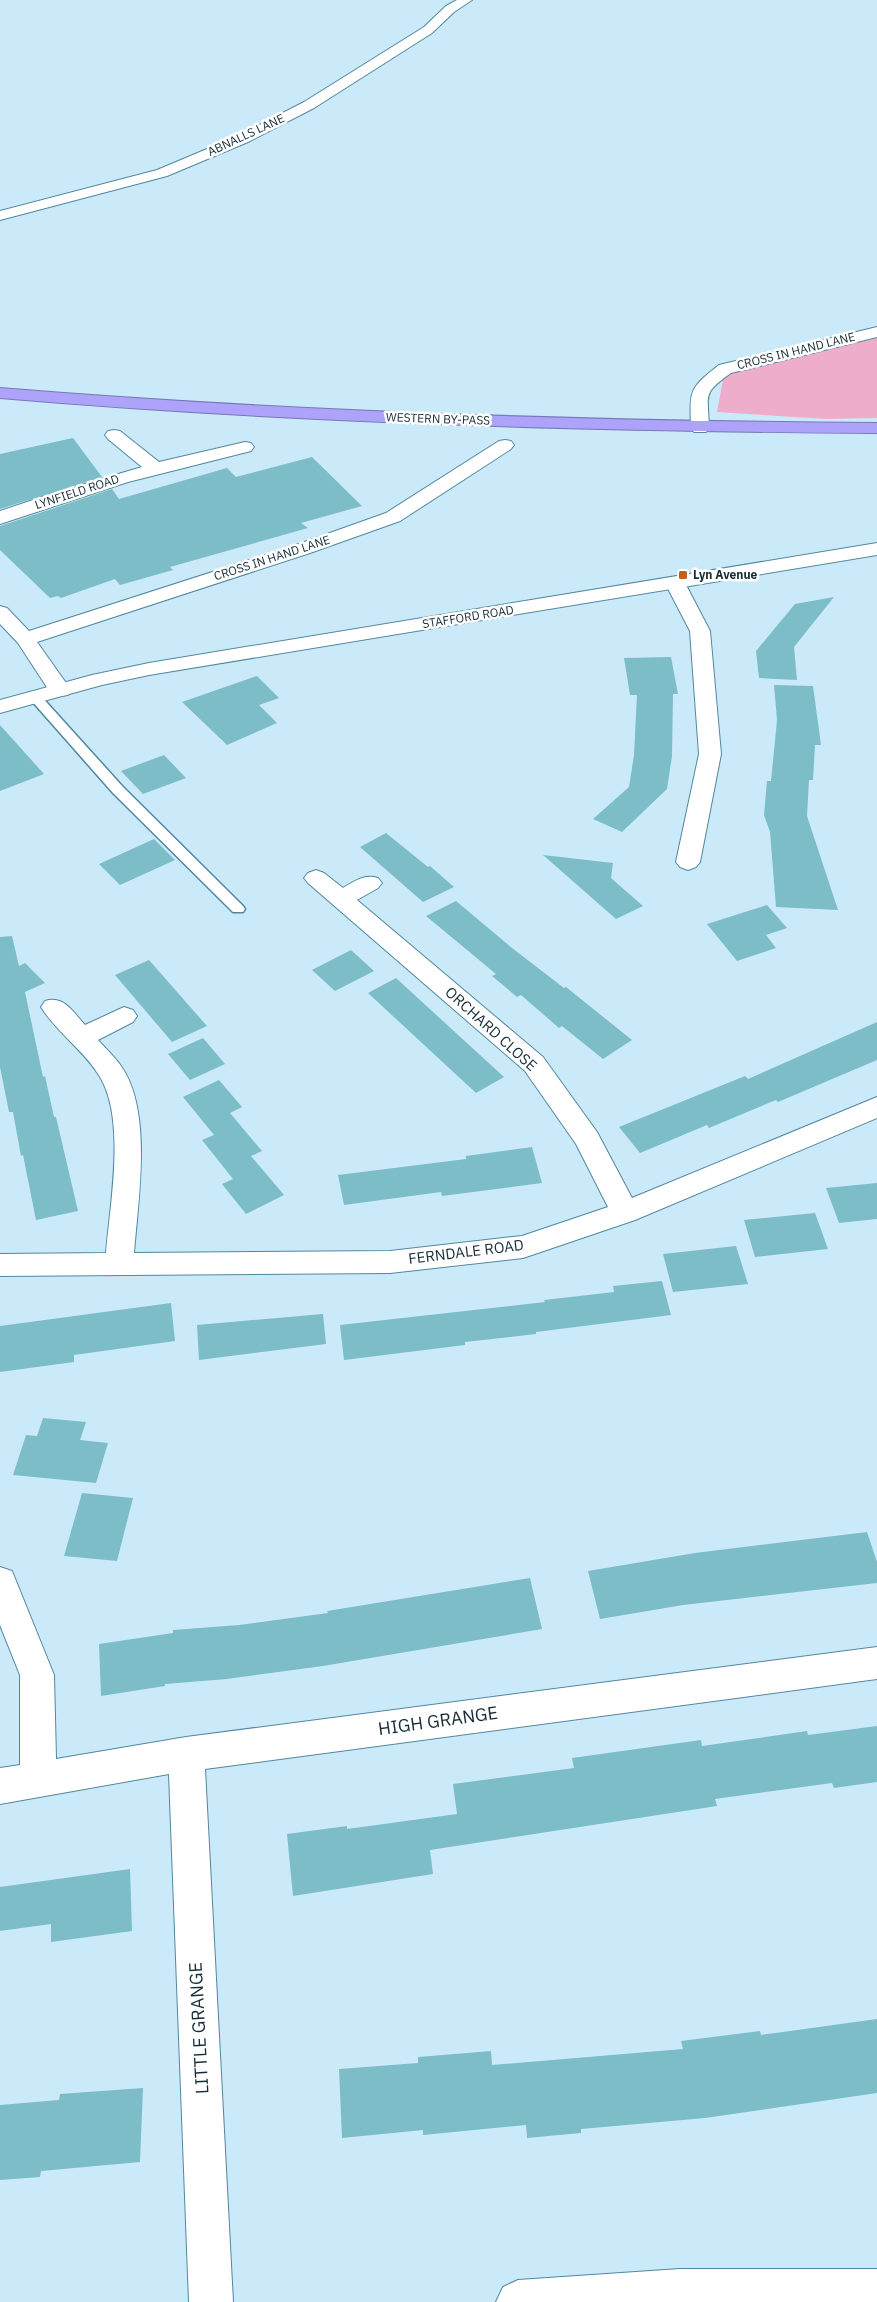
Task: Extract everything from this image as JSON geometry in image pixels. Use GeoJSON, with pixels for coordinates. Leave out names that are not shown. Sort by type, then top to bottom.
{"type":"FeatureCollection","features":[{"type":"Feature","properties":{"kind":"highway","name":"WESTERN BY-PASS"},"geometry":{"type":"LineString","coordinates":[[0,393],[280,413],[700,428],[877,428]]}},
{"type":"Feature","properties":{"kind":"street","name":"ABNALLS LANE"},"geometry":{"type":"LineString","coordinates":[[0,216],[162,172],[243,139],[310,105],[428,30],[458,1]]}},
{"type":"Feature","properties":{"kind":"street","name":"CROSS IN HAND LANE"},"geometry":{"type":"LineString","coordinates":[[700,428],[699,396],[704,384],[725,368],[877,332]]}},
{"type":"Feature","properties":{"kind":"street"},"geometry":{"type":"LineString","coordinates":[[114,434],[155,468]]}},
{"type":"Feature","properties":{"kind":"street","name":"CROSS IN HAND LANE"},"geometry":{"type":"LineString","coordinates":[[25,638],[304,549],[393,517],[505,445]]}},
{"type":"Feature","properties":{"kind":"street","name":"LYNFIELD ROAD"},"geometry":{"type":"LineString","coordinates":[[0,518],[54,497],[155,468],[245,447]]}},
{"type":"Feature","properties":{"kind":"street","name":"STAFFORD ROAD"},"geometry":{"type":"LineString","coordinates":[[0,707],[99,679],[150,669],[877,549]]}},
{"type":"Feature","properties":{"kind":"street"},"geometry":{"type":"LineString","coordinates":[[675,583],[700,630],[710,754],[688,862]]}},
{"type":"Feature","properties":{"kind":"street"},"geometry":{"type":"LineString","coordinates":[[0,612],[25,638],[60,690]]}},
{"type":"Feature","properties":{"kind":"street","name":"ORCHARD CLOSE"},"geometry":{"type":"LineString","coordinates":[[316,878],[534,1064],[587,1139],[626,1212]]}},
{"type":"Feature","properties":{"kind":"street"},"geometry":{"type":"LineString","coordinates":[[340,899],[370,883]]}},
{"type":"Feature","properties":{"kind":"street"},"geometry":{"type":"LineString","coordinates":[[54,1008],[112,1073],[126,1112],[128,1150],[119,1265]]}},
{"type":"Feature","properties":{"kind":"street"},"geometry":{"type":"LineString","coordinates":[[81,1038],[124,1016]]}},
{"type":"Feature","properties":{"kind":"street","name":"FERNDALE ROAD"},"geometry":{"type":"LineString","coordinates":[[0,1265],[390,1262],[523,1247],[626,1212],[872,1117]]}},
{"type":"Feature","properties":{"kind":"street"},"geometry":{"type":"LineString","coordinates":[[0,1582],[37,1675],[38,1780]]}},
{"type":"Feature","properties":{"kind":"street","name":"HIGH GRANGE"},"geometry":{"type":"LineString","coordinates":[[0,1786],[186,1754],[877,1663]]}},
{"type":"Feature","properties":{"kind":"street","name":"LITTLE GRANGE"},"geometry":{"type":"LineString","coordinates":[[186,1754],[212,2302]]}},
{"type":"Feature","properties":{"kind":"street"},"geometry":{"type":"LineString","coordinates":[[518,2302],[680,2290],[877,2290]]}},
{"type":"Feature","properties":{"kind":"lane"},"geometry":{"type":"LineString","coordinates":[[35,697],[118,790],[238,908]]}},
{"type":"Feature","properties":{"kind":"shaded area"},"geometry":{"type":"Polygon","coordinates":[[[877,327],[877,418],[826,419],[717,412],[725,369],[877,327]]]}},
{"type":"Feature","properties":{"kind":"building"},"geometry":{"type":"Polygon","coordinates":[[[73,438],[102,477],[0,509],[0,454],[73,438]]]}},
{"type":"Feature","properties":{"kind":"building"},"geometry":{"type":"Polygon","coordinates":[[[312,457],[362,506],[301,523],[308,528],[170,567],[173,570],[120,585],[115,579],[61,598],[58,596],[50,598],[0,550],[0,526],[112,489],[119,499],[227,468],[236,477],[312,457]]]}},
{"type":"Feature","properties":{"kind":"building"},"geometry":{"type":"Polygon","coordinates":[[[834,597],[794,647],[797,680],[759,678],[756,651],[795,604],[834,597]]]}},
{"type":"Feature","properties":{"kind":"building"},"geometry":{"type":"Polygon","coordinates":[[[671,657],[678,694],[673,694],[672,756],[667,789],[622,832],[593,819],[629,787],[634,755],[637,695],[630,695],[624,658],[671,657]]]}},
{"type":"Feature","properties":{"kind":"building"},"geometry":{"type":"Polygon","coordinates":[[[257,676],[279,698],[259,705],[277,723],[227,745],[182,702],[257,676]]]}},
{"type":"Feature","properties":{"kind":"building"},"geometry":{"type":"Polygon","coordinates":[[[774,685],[813,686],[821,745],[815,745],[813,780],[809,780],[807,816],[838,910],[776,907],[770,832],[764,815],[767,781],[771,781],[777,720],[774,685]]]}},
{"type":"Feature","properties":{"kind":"building"},"geometry":{"type":"Polygon","coordinates":[[[0,725],[44,774],[0,791],[0,725]]]}},
{"type":"Feature","properties":{"kind":"building"},"geometry":{"type":"Polygon","coordinates":[[[164,755],[186,778],[143,794],[121,771],[164,755]]]}},
{"type":"Feature","properties":{"kind":"building"},"geometry":{"type":"Polygon","coordinates":[[[386,833],[428,867],[430,866],[454,887],[423,902],[360,847],[386,833]]]}},
{"type":"Feature","properties":{"kind":"building"},"geometry":{"type":"Polygon","coordinates":[[[154,839],[175,860],[120,885],[99,864],[154,839]]]}},
{"type":"Feature","properties":{"kind":"building"},"geometry":{"type":"Polygon","coordinates":[[[543,855],[613,863],[611,878],[643,906],[616,919],[543,855]]]}},
{"type":"Feature","properties":{"kind":"building"},"geometry":{"type":"Polygon","coordinates":[[[456,901],[512,948],[564,988],[566,987],[632,1040],[603,1059],[562,1026],[559,1028],[521,995],[517,997],[492,976],[496,974],[426,916],[456,901]]]}},
{"type":"Feature","properties":{"kind":"building"},"geometry":{"type":"Polygon","coordinates":[[[767,905],[787,928],[766,935],[776,948],[737,961],[707,924],[767,905]]]}},
{"type":"Feature","properties":{"kind":"building"},"geometry":{"type":"Polygon","coordinates":[[[12,936],[19,966],[25,963],[45,983],[25,992],[43,1077],[45,1076],[54,1117],[56,1117],[78,1211],[36,1220],[13,1112],[9,1112],[0,1067],[0,937],[12,936]]]}},
{"type":"Feature","properties":{"kind":"building"},"geometry":{"type":"Polygon","coordinates":[[[351,950],[374,971],[335,991],[312,970],[351,950]]]}},
{"type":"Feature","properties":{"kind":"building"},"geometry":{"type":"Polygon","coordinates":[[[149,960],[207,1026],[172,1042],[115,975],[149,960]]]}},
{"type":"Feature","properties":{"kind":"building"},"geometry":{"type":"Polygon","coordinates":[[[396,978],[504,1077],[476,1093],[368,993],[396,978]]]}},
{"type":"Feature","properties":{"kind":"building"},"geometry":{"type":"Polygon","coordinates":[[[877,1022],[877,1060],[778,1102],[776,1100],[709,1128],[707,1125],[640,1153],[619,1127],[745,1076],[748,1079],[877,1022]]]}},
{"type":"Feature","properties":{"kind":"building"},"geometry":{"type":"Polygon","coordinates":[[[203,1038],[225,1064],[190,1080],[168,1054],[203,1038]]]}},
{"type":"Feature","properties":{"kind":"building"},"geometry":{"type":"Polygon","coordinates":[[[219,1080],[242,1107],[230,1113],[262,1151],[251,1156],[284,1195],[246,1214],[222,1184],[233,1179],[202,1140],[214,1135],[183,1097],[219,1080]]]}},
{"type":"Feature","properties":{"kind":"building"},"geometry":{"type":"Polygon","coordinates":[[[532,1147],[542,1183],[442,1196],[441,1192],[344,1205],[338,1175],[466,1159],[466,1156],[532,1147]]]}},
{"type":"Feature","properties":{"kind":"building"},"geometry":{"type":"Polygon","coordinates":[[[877,1183],[877,1219],[839,1223],[826,1188],[877,1183]]]}},
{"type":"Feature","properties":{"kind":"building"},"geometry":{"type":"Polygon","coordinates":[[[815,1213],[828,1249],[755,1257],[744,1220],[815,1213]]]}},
{"type":"Feature","properties":{"kind":"building"},"geometry":{"type":"Polygon","coordinates":[[[736,1246],[748,1284],[673,1292],[663,1254],[736,1246]]]}},
{"type":"Feature","properties":{"kind":"building"},"geometry":{"type":"Polygon","coordinates":[[[662,1281],[671,1315],[465,1342],[465,1345],[344,1360],[340,1325],[545,1302],[544,1300],[614,1292],[613,1286],[662,1281]]]}},
{"type":"Feature","properties":{"kind":"building"},"geometry":{"type":"Polygon","coordinates":[[[171,1303],[175,1341],[74,1355],[74,1362],[0,1372],[0,1326],[171,1303]]]}},
{"type":"Feature","properties":{"kind":"building"},"geometry":{"type":"Polygon","coordinates":[[[323,1314],[326,1344],[199,1360],[197,1325],[323,1314]]]}},
{"type":"Feature","properties":{"kind":"building"},"geometry":{"type":"Polygon","coordinates":[[[43,1418],[86,1422],[80,1440],[108,1443],[96,1483],[13,1475],[26,1435],[37,1436],[43,1418]]]}},
{"type":"Feature","properties":{"kind":"building"},"geometry":{"type":"Polygon","coordinates":[[[82,1493],[133,1498],[117,1561],[64,1556],[82,1493]]]}},
{"type":"Feature","properties":{"kind":"building"},"geometry":{"type":"Polygon","coordinates":[[[867,1532],[877,1562],[877,1583],[683,1605],[600,1619],[588,1571],[695,1553],[867,1532]]]}},
{"type":"Feature","properties":{"kind":"building"},"geometry":{"type":"Polygon","coordinates":[[[530,1578],[542,1629],[323,1666],[227,1679],[165,1684],[165,1686],[101,1696],[99,1644],[173,1633],[173,1630],[239,1625],[328,1613],[327,1611],[530,1578]]]}},
{"type":"Feature","properties":{"kind":"building"},"geometry":{"type":"Polygon","coordinates":[[[877,1726],[877,1782],[834,1788],[832,1783],[715,1799],[717,1806],[430,1850],[433,1874],[293,1896],[287,1834],[347,1826],[347,1829],[457,1814],[453,1784],[574,1768],[572,1758],[701,1740],[702,1746],[807,1731],[808,1735],[877,1726]]]}},
{"type":"Feature","properties":{"kind":"building"},"geometry":{"type":"Polygon","coordinates":[[[130,1869],[132,1931],[51,1942],[51,1924],[0,1931],[0,1887],[130,1869]]]}},
{"type":"Feature","properties":{"kind":"building"},"geometry":{"type":"Polygon","coordinates":[[[877,2019],[877,2093],[705,2118],[581,2129],[581,2133],[527,2138],[526,2125],[423,2135],[423,2130],[342,2138],[339,2069],[418,2063],[418,2057],[491,2051],[492,2065],[683,2049],[681,2041],[760,2031],[761,2035],[877,2019]]]}},
{"type":"Feature","properties":{"kind":"building"},"geometry":{"type":"Polygon","coordinates":[[[143,2088],[140,2162],[41,2171],[40,2177],[0,2180],[0,2105],[59,2100],[60,2094],[143,2088]]]}},
{"type":"Feature","properties":{"kind":"place","name":"Lyn Avenue"},"geometry":{"type":"Point","coordinates":[683,575]}}]}
